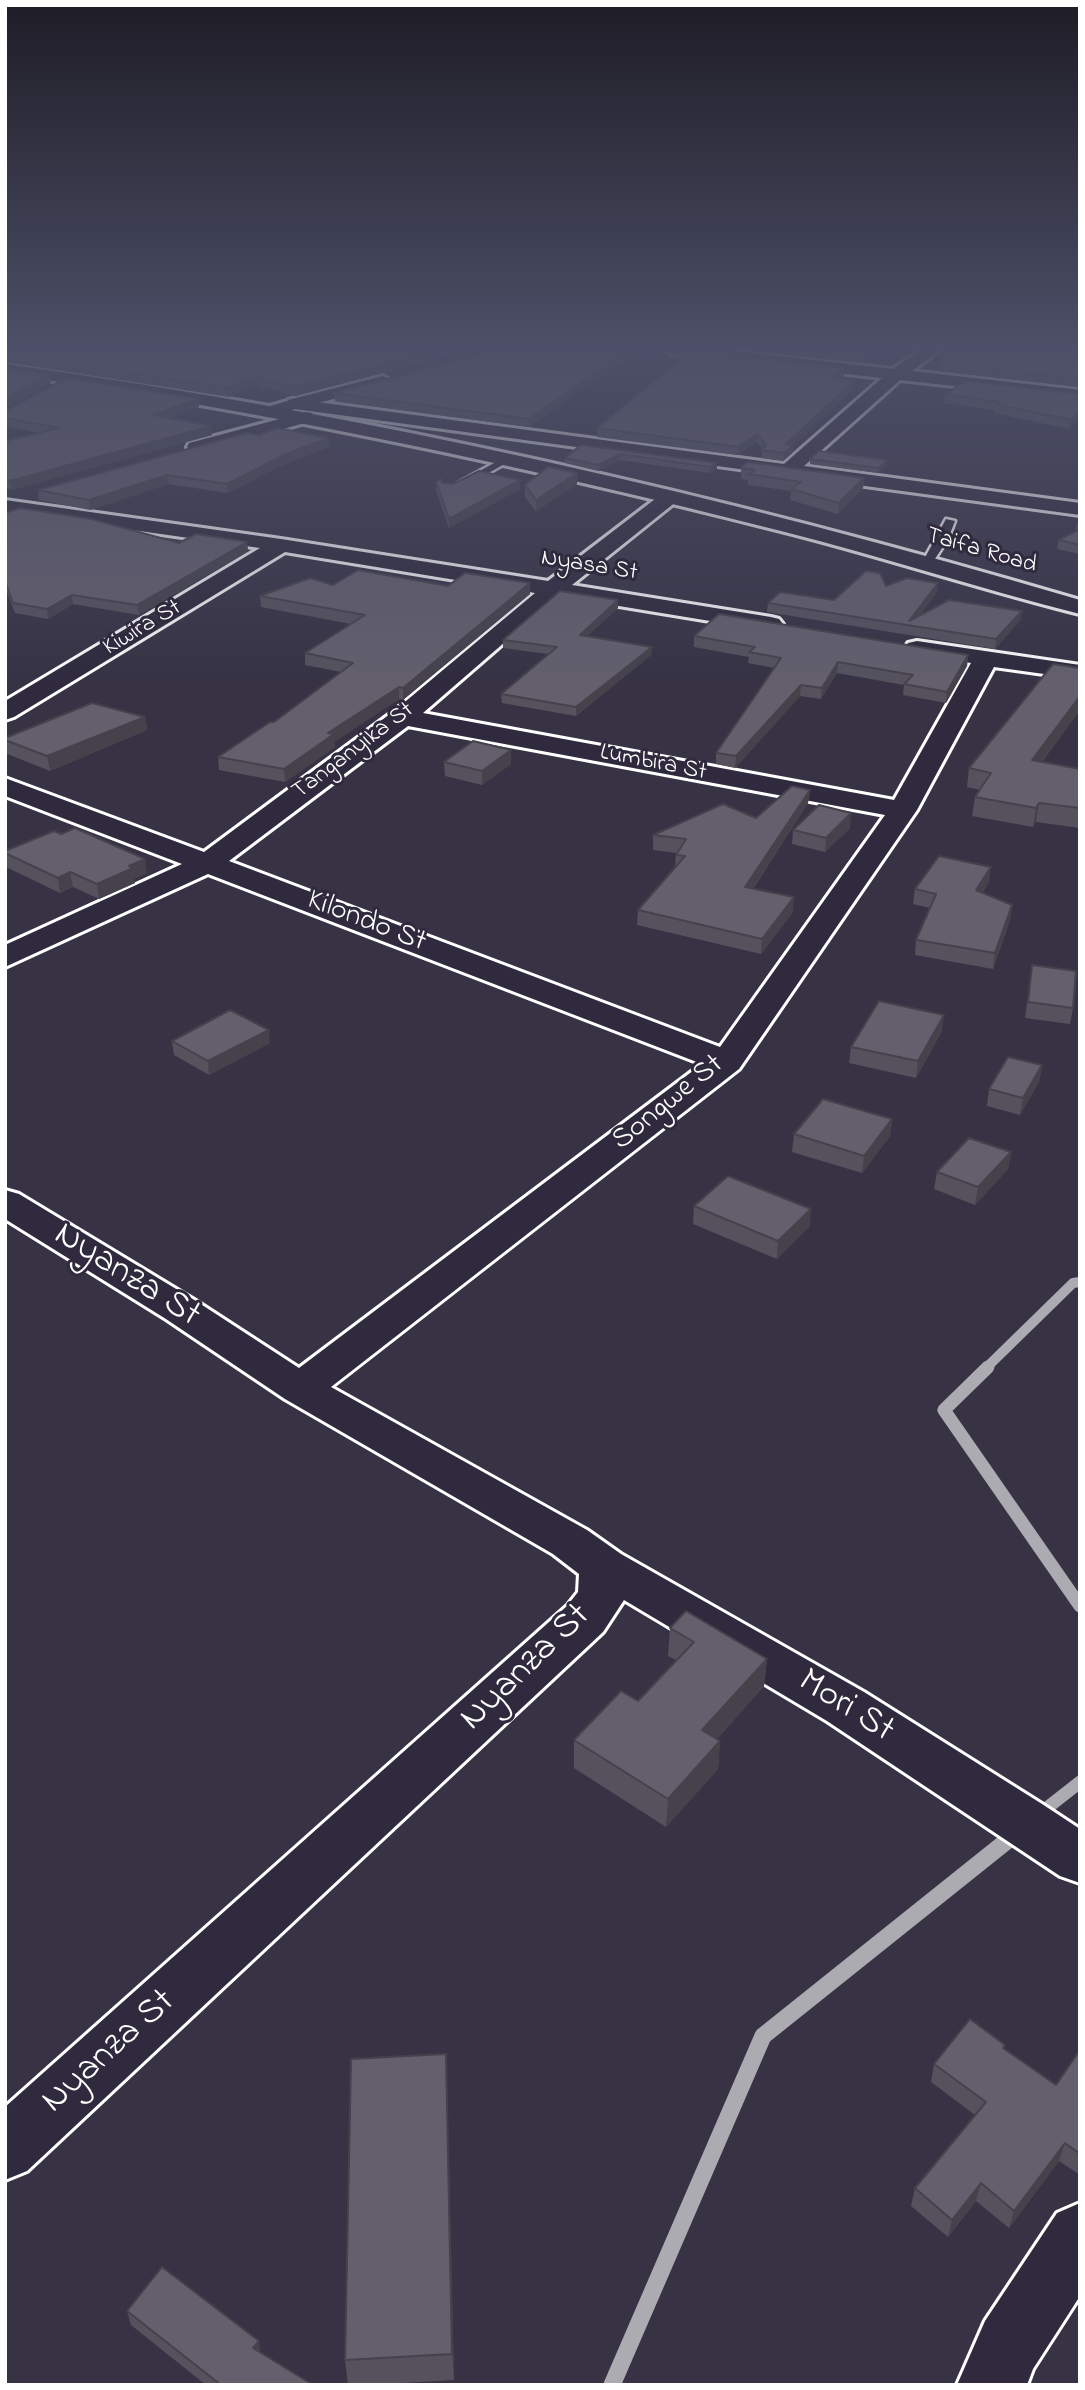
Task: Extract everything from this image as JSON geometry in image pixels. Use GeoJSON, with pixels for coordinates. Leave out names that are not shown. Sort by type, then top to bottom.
{"type":"FeatureCollection","features":[{"type":"Feature","properties":{"kind":"main road","name":"Taifa Road"},"geometry":{"type":"LineString","coordinates":[[507,461],[670,497],[1080,607]]}},
{"type":"Feature","properties":{"kind":"main road"},"geometry":{"type":"LineString","coordinates":[[718,461],[1080,509]]}},
{"type":"Feature","properties":{"kind":"main road"},"geometry":{"type":"LineString","coordinates":[[789,469],[799,461]]}},
{"type":"Feature","properties":{"kind":"main road"},"geometry":{"type":"LineString","coordinates":[[5,501],[44,490]]}},
{"type":"Feature","properties":{"kind":"main road","name":"Tanganyika St"},"geometry":{"type":"LineString","coordinates":[[5,957],[208,863],[403,717],[554,588],[670,497]]}},
{"type":"Feature","properties":{"kind":"main road","name":"Nyasa St"},"geometry":{"type":"LineString","coordinates":[[5,506],[281,545],[797,628]]}},
{"type":"Feature","properties":{"kind":"main road","name":"Kiwira St"},"geometry":{"type":"LineString","coordinates":[[5,712],[281,545]]}},
{"type":"Feature","properties":{"kind":"main road"},"geometry":{"type":"LineString","coordinates":[[891,644],[1080,671]]}},
{"type":"Feature","properties":{"kind":"main road","name":"Songwe St"},"geometry":{"type":"LineString","coordinates":[[300,1389],[727,1062],[902,810],[986,659]]}},
{"type":"Feature","properties":{"kind":"main road","name":"Lumbira St"},"geometry":{"type":"LineString","coordinates":[[403,717],[902,810]]}},
{"type":"Feature","properties":{"kind":"main road","name":"Kilondo St"},"geometry":{"type":"LineString","coordinates":[[5,786],[727,1062]]}},
{"type":"Feature","properties":{"kind":"main road","name":"Nyanza St"},"geometry":{"type":"LineString","coordinates":[[5,1202],[181,1310],[300,1389],[570,1542],[604,1567],[602,1595],[585,1619],[8,2140]]}},
{"type":"Feature","properties":{"kind":"main road","name":"Mori St"},"geometry":{"type":"LineString","coordinates":[[604,1567],[691,1614],[1000,1804],[1068,1851]]}},
{"type":"Feature","properties":{"kind":"main road"},"geometry":{"type":"LineString","coordinates":[[992,2385],[1009,2345],[1080,2236]]}},
{"type":"Feature","properties":{"kind":"lane"},"geometry":{"type":"LineString","coordinates":[[448,489],[504,461]]}},
{"type":"Feature","properties":{"kind":"lane"},"geometry":{"type":"LineString","coordinates":[[927,564],[943,539],[950,520]]}},
{"type":"Feature","properties":{"kind":"building"},"geometry":{"type":"Polygon","coordinates":[[[5,461],[85,461],[10,481],[5,479],[5,461]]]}},
{"type":"Feature","properties":{"kind":"building"},"geometry":{"type":"Polygon","coordinates":[[[146,461],[273,461],[227,484],[167,475],[89,500],[38,490],[146,461]]]}},
{"type":"Feature","properties":{"kind":"building"},"geometry":{"type":"Polygon","coordinates":[[[577,461],[607,461],[598,465],[577,461]]]}},
{"type":"Feature","properties":{"kind":"building"},"geometry":{"type":"Polygon","coordinates":[[[665,461],[717,463],[710,467],[665,461]]]}},
{"type":"Feature","properties":{"kind":"building"},"geometry":{"type":"Polygon","coordinates":[[[822,461],[886,461],[879,468],[822,461]]]}},
{"type":"Feature","properties":{"kind":"building"},"geometry":{"type":"Polygon","coordinates":[[[747,462],[864,478],[839,503],[791,489],[801,482],[749,474],[755,470],[741,468],[747,462]]]}},
{"type":"Feature","properties":{"kind":"building"},"geometry":{"type":"Polygon","coordinates":[[[548,467],[577,473],[536,500],[525,485],[548,467]]]}},
{"type":"Feature","properties":{"kind":"building"},"geometry":{"type":"Polygon","coordinates":[[[479,471],[520,480],[449,519],[436,482],[441,479],[442,483],[453,484],[479,471]]]}},
{"type":"Feature","properties":{"kind":"building"},"geometry":{"type":"Polygon","coordinates":[[[20,508],[91,519],[179,543],[196,534],[247,542],[137,605],[72,595],[47,609],[13,603],[5,581],[5,513],[20,508]]]}},
{"type":"Feature","properties":{"kind":"building"},"geometry":{"type":"Polygon","coordinates":[[[1080,529],[1080,545],[1059,540],[1080,529]]]}},
{"type":"Feature","properties":{"kind":"building"},"geometry":{"type":"Polygon","coordinates":[[[358,570],[448,586],[465,573],[530,583],[403,688],[399,687],[328,733],[334,734],[284,769],[218,757],[270,722],[274,722],[353,663],[305,653],[365,615],[260,596],[310,578],[333,585],[358,570]]]}},
{"type":"Feature","properties":{"kind":"building"},"geometry":{"type":"Polygon","coordinates":[[[866,571],[880,573],[886,586],[907,578],[938,583],[909,621],[949,600],[1022,611],[996,639],[768,603],[780,592],[834,600],[866,571]]]}},
{"type":"Feature","properties":{"kind":"building"},"geometry":{"type":"Polygon","coordinates":[[[560,591],[618,600],[580,635],[652,647],[576,707],[501,694],[557,647],[503,640],[560,591]]]}},
{"type":"Feature","properties":{"kind":"building"},"geometry":{"type":"Polygon","coordinates":[[[719,614],[968,655],[947,692],[904,684],[913,675],[838,662],[822,688],[801,685],[736,756],[716,753],[781,658],[749,652],[755,647],[694,636],[719,614]]]}},
{"type":"Feature","properties":{"kind":"building"},"geometry":{"type":"Polygon","coordinates":[[[1053,664],[1080,668],[1080,696],[1032,760],[1080,769],[1080,808],[1039,803],[1036,808],[975,797],[991,773],[969,768],[1053,664]]]}},
{"type":"Feature","properties":{"kind":"building"},"geometry":{"type":"Polygon","coordinates":[[[92,703],[145,717],[47,756],[5,740],[5,738],[92,703]]]}},
{"type":"Feature","properties":{"kind":"building"},"geometry":{"type":"Polygon","coordinates":[[[473,741],[511,750],[482,771],[444,762],[473,741]]]}},
{"type":"Feature","properties":{"kind":"building"},"geometry":{"type":"Polygon","coordinates":[[[792,786],[810,790],[745,887],[794,897],[762,939],[638,910],[685,856],[676,855],[686,839],[653,835],[723,804],[756,818],[792,786]]]}},
{"type":"Feature","properties":{"kind":"building"},"geometry":{"type":"Polygon","coordinates":[[[819,805],[851,813],[826,838],[793,830],[819,805]]]}},
{"type":"Feature","properties":{"kind":"building"},"geometry":{"type":"Polygon","coordinates":[[[75,828],[145,859],[129,866],[133,868],[97,884],[70,872],[58,878],[5,853],[54,831],[61,834],[75,828]]]}},
{"type":"Feature","properties":{"kind":"building"},"geometry":{"type":"Polygon","coordinates":[[[939,856],[991,867],[976,890],[1012,905],[995,953],[916,940],[936,894],[915,889],[939,856]]]}},
{"type":"Feature","properties":{"kind":"building"},"geometry":{"type":"Polygon","coordinates":[[[1032,965],[1076,971],[1073,1008],[1028,1002],[1032,965]]]}},
{"type":"Feature","properties":{"kind":"building"},"geometry":{"type":"Polygon","coordinates":[[[879,1001],[944,1015],[918,1061],[851,1047],[879,1001]]]}},
{"type":"Feature","properties":{"kind":"building"},"geometry":{"type":"Polygon","coordinates":[[[230,1010],[269,1030],[208,1061],[172,1041],[230,1010]]]}},
{"type":"Feature","properties":{"kind":"building"},"geometry":{"type":"Polygon","coordinates":[[[1008,1057],[1042,1065],[1023,1098],[989,1089],[1008,1057]]]}},
{"type":"Feature","properties":{"kind":"building"},"geometry":{"type":"Polygon","coordinates":[[[823,1099],[892,1119],[864,1156],[794,1134],[823,1099]]]}},
{"type":"Feature","properties":{"kind":"building"},"geometry":{"type":"Polygon","coordinates":[[[969,1138],[1011,1152],[978,1187],[937,1172],[969,1138]]]}},
{"type":"Feature","properties":{"kind":"building"},"geometry":{"type":"Polygon","coordinates":[[[728,1176],[811,1209],[778,1241],[694,1206],[728,1176]]]}},
{"type":"Feature","properties":{"kind":"building"},"geometry":{"type":"Polygon","coordinates":[[[686,1611],[767,1659],[702,1730],[720,1741],[668,1799],[574,1740],[621,1691],[638,1701],[694,1642],[670,1628],[686,1611]]]}},
{"type":"Feature","properties":{"kind":"building"},"geometry":{"type":"Polygon","coordinates":[[[970,2019],[1005,2045],[1003,2048],[1056,2085],[1080,2050],[1080,2154],[1065,2143],[1014,2211],[981,2183],[952,2220],[915,2188],[986,2102],[934,2064],[970,2019]]]}},
{"type":"Feature","properties":{"kind":"building"},"geometry":{"type":"Polygon","coordinates":[[[446,2054],[452,2354],[345,2360],[351,2059],[446,2054]]]}},
{"type":"Feature","properties":{"kind":"building"},"geometry":{"type":"Polygon","coordinates":[[[162,2267],[259,2341],[253,2348],[313,2385],[221,2385],[127,2311],[162,2267]]]}},
{"type":"Feature","properties":{"kind":"waterway"},"geometry":{"type":"LineString","coordinates":[[986,1368],[1073,1283],[1080,1282]]}},
{"type":"Feature","properties":{"kind":"waterway"},"geometry":{"type":"LineString","coordinates":[[988,1367],[944,1410],[1080,1606]]}},
{"type":"Feature","properties":{"kind":"waterway"},"geometry":{"type":"LineString","coordinates":[[1038,1815],[1080,1782]]}},
{"type":"Feature","properties":{"kind":"waterway"},"geometry":{"type":"LineString","coordinates":[[612,2385],[763,2036],[1018,1832]]}}]}
